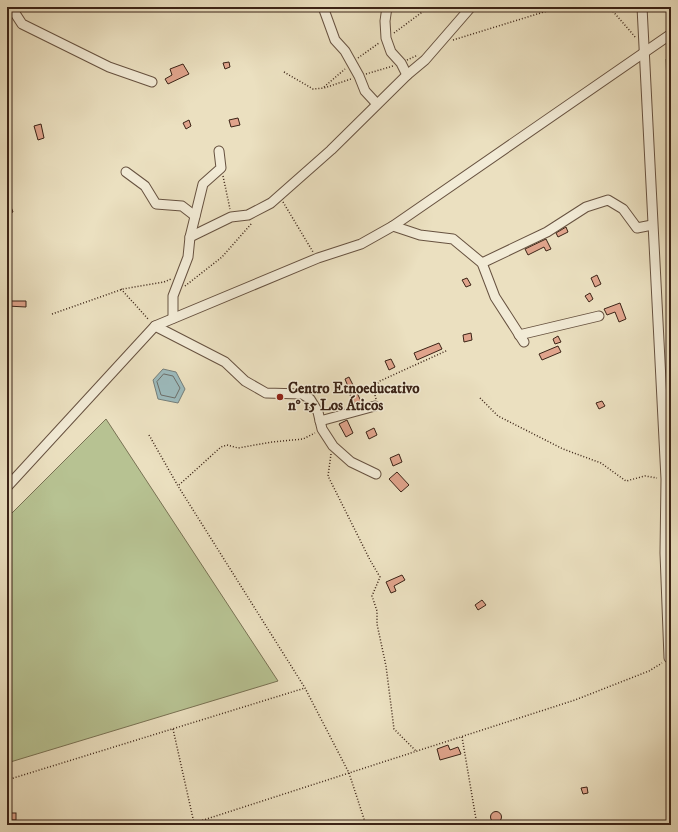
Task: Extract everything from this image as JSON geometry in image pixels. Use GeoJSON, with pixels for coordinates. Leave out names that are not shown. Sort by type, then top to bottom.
{"type":"FeatureCollection","features":[{"type":"Feature","properties":{"kind":"street"},"geometry":{"type":"LineString","coordinates":[[11,7],[22,24],[109,67],[152,82]]}},
{"type":"Feature","properties":{"kind":"street"},"geometry":{"type":"LineString","coordinates":[[323,7],[336,40],[352,63],[365,91],[377,104]]}},
{"type":"Feature","properties":{"kind":"street"},"geometry":{"type":"LineString","coordinates":[[387,7],[385,21],[386,38],[391,52],[402,63],[408,75]]}},
{"type":"Feature","properties":{"kind":"street"},"geometry":{"type":"LineString","coordinates":[[190,237],[231,217],[248,215],[271,203],[280,196],[331,150],[377,104],[425,60],[471,7]]}},
{"type":"Feature","properties":{"kind":"street"},"geometry":{"type":"LineString","coordinates":[[642,7],[666,479],[665,553],[669,658]]}},
{"type":"Feature","properties":{"kind":"street"},"geometry":{"type":"LineString","coordinates":[[7,487],[155,326],[318,258],[362,244],[393,226],[644,48],[671,34]]}},
{"type":"Feature","properties":{"kind":"street"},"geometry":{"type":"LineString","coordinates":[[173,318],[173,296],[188,257],[190,237],[203,184],[221,168],[219,150]]}},
{"type":"Feature","properties":{"kind":"street"},"geometry":{"type":"LineString","coordinates":[[126,172],[145,186],[156,204],[182,206],[195,216]]}},
{"type":"Feature","properties":{"kind":"street"},"geometry":{"type":"LineString","coordinates":[[482,263],[547,232],[586,206],[608,200],[623,209],[637,228],[652,225]]}},
{"type":"Feature","properties":{"kind":"street"},"geometry":{"type":"LineString","coordinates":[[393,226],[420,236],[453,239],[482,263],[495,297],[522,338],[599,316]]}},
{"type":"Feature","properties":{"kind":"street"},"geometry":{"type":"LineString","coordinates":[[155,326],[225,362],[245,381],[266,393],[302,394],[310,399],[318,412],[321,425],[333,446],[351,462],[376,474]]}},
{"type":"Feature","properties":{"kind":"street"},"geometry":{"type":"LineString","coordinates":[[321,425],[375,406]]}},
{"type":"Feature","properties":{"kind":"path"},"geometry":{"type":"LineString","coordinates":[[324,88],[352,63],[386,38],[407,25],[429,7]]}},
{"type":"Feature","properties":{"kind":"path"},"geometry":{"type":"LineString","coordinates":[[599,7],[611,10],[644,48]]}},
{"type":"Feature","properties":{"kind":"path"},"geometry":{"type":"LineString","coordinates":[[221,168],[231,217]]}},
{"type":"Feature","properties":{"kind":"path"},"geometry":{"type":"LineString","coordinates":[[280,196],[310,249],[318,258]]}},
{"type":"Feature","properties":{"kind":"path"},"geometry":{"type":"LineString","coordinates":[[185,286],[222,257],[252,222]]}},
{"type":"Feature","properties":{"kind":"path"},"geometry":{"type":"LineString","coordinates":[[52,314],[121,290],[164,282],[182,274]]}},
{"type":"Feature","properties":{"kind":"path"},"geometry":{"type":"LineString","coordinates":[[121,290],[155,326]]}},
{"type":"Feature","properties":{"kind":"path"},"geometry":{"type":"LineString","coordinates":[[375,406],[377,403],[373,388],[380,381],[448,350]]}},
{"type":"Feature","properties":{"kind":"path"},"geometry":{"type":"LineString","coordinates":[[480,398],[498,416],[563,449],[601,463],[626,481],[645,476],[666,479]]}},
{"type":"Feature","properties":{"kind":"path"},"geometry":{"type":"LineString","coordinates":[[178,486],[221,447],[227,445],[238,448],[272,442],[303,439],[321,425]]}},
{"type":"Feature","properties":{"kind":"path"},"geometry":{"type":"LineString","coordinates":[[149,435],[178,486],[305,688],[349,773],[366,825]]}},
{"type":"Feature","properties":{"kind":"path"},"geometry":{"type":"LineString","coordinates":[[333,446],[328,476],[380,577],[372,596],[377,611],[377,624],[386,666],[394,729],[416,751]]}},
{"type":"Feature","properties":{"kind":"path"},"geometry":{"type":"LineString","coordinates":[[669,658],[671,702]]}},
{"type":"Feature","properties":{"kind":"path"},"geometry":{"type":"LineString","coordinates":[[188,825],[416,751],[462,738],[583,697],[649,671],[669,658]]}},
{"type":"Feature","properties":{"kind":"path"},"geometry":{"type":"LineString","coordinates":[[7,780],[305,688]]}},
{"type":"Feature","properties":{"kind":"path"},"geometry":{"type":"LineString","coordinates":[[173,729],[194,823]]}},
{"type":"Feature","properties":{"kind":"path"},"geometry":{"type":"LineString","coordinates":[[462,738],[477,825]]}},
{"type":"Feature","properties":{"kind":"green space"},"geometry":{"type":"Polygon","coordinates":[[[671,56],[671,178],[666,59],[671,56]]]}},
{"type":"Feature","properties":{"kind":"green space"},"geometry":{"type":"Polygon","coordinates":[[[106,419],[278,681],[7,763],[7,518],[106,419]]]}},
{"type":"Feature","properties":{"kind":"water"},"geometry":{"type":"Polygon","coordinates":[[[163,369],[176,372],[185,389],[178,403],[158,399],[153,380],[163,369]]]}},
{"type":"Feature","properties":{"kind":"building"},"geometry":{"type":"Polygon","coordinates":[[[229,62],[230,67],[225,69],[223,63],[229,62]]]}},
{"type":"Feature","properties":{"kind":"building"},"geometry":{"type":"Polygon","coordinates":[[[183,64],[189,74],[168,84],[165,79],[172,75],[170,69],[183,64]]]}},
{"type":"Feature","properties":{"kind":"building"},"geometry":{"type":"Polygon","coordinates":[[[238,118],[240,125],[231,127],[229,120],[238,118]]]}},
{"type":"Feature","properties":{"kind":"building"},"geometry":{"type":"Polygon","coordinates":[[[189,120],[191,126],[186,129],[183,123],[189,120]]]}},
{"type":"Feature","properties":{"kind":"building"},"geometry":{"type":"Polygon","coordinates":[[[41,124],[44,138],[38,140],[34,126],[41,124]]]}},
{"type":"Feature","properties":{"kind":"building"},"geometry":{"type":"Polygon","coordinates":[[[7,197],[13,212],[7,214],[7,197]]]}},
{"type":"Feature","properties":{"kind":"building"},"geometry":{"type":"Polygon","coordinates":[[[566,227],[568,232],[558,237],[556,233],[566,227]]]}},
{"type":"Feature","properties":{"kind":"building"},"geometry":{"type":"Polygon","coordinates":[[[546,239],[551,249],[546,251],[544,247],[528,255],[525,249],[546,239]]]}},
{"type":"Feature","properties":{"kind":"building"},"geometry":{"type":"Polygon","coordinates":[[[597,275],[601,284],[595,287],[591,278],[597,275]]]}},
{"type":"Feature","properties":{"kind":"building"},"geometry":{"type":"Polygon","coordinates":[[[467,278],[471,285],[466,287],[462,280],[467,278]]]}},
{"type":"Feature","properties":{"kind":"building"},"geometry":{"type":"Polygon","coordinates":[[[590,293],[593,299],[589,302],[585,296],[590,293]]]}},
{"type":"Feature","properties":{"kind":"building"},"geometry":{"type":"Polygon","coordinates":[[[7,301],[26,301],[26,307],[7,306],[7,301]]]}},
{"type":"Feature","properties":{"kind":"building"},"geometry":{"type":"Polygon","coordinates":[[[620,303],[626,319],[619,322],[615,312],[607,315],[604,309],[620,303]]]}},
{"type":"Feature","properties":{"kind":"building"},"geometry":{"type":"Polygon","coordinates":[[[471,333],[472,340],[464,342],[463,335],[471,333]]]}},
{"type":"Feature","properties":{"kind":"building"},"geometry":{"type":"Polygon","coordinates":[[[558,336],[561,342],[555,344],[553,339],[558,336]]]}},
{"type":"Feature","properties":{"kind":"building"},"geometry":{"type":"Polygon","coordinates":[[[439,343],[442,349],[417,360],[414,353],[439,343]]]}},
{"type":"Feature","properties":{"kind":"building"},"geometry":{"type":"Polygon","coordinates":[[[558,346],[561,352],[542,360],[539,354],[558,346]]]}},
{"type":"Feature","properties":{"kind":"building"},"geometry":{"type":"Polygon","coordinates":[[[391,359],[395,367],[389,370],[385,361],[391,359]]]}},
{"type":"Feature","properties":{"kind":"building"},"geometry":{"type":"Polygon","coordinates":[[[349,377],[362,403],[355,405],[350,395],[351,394],[345,379],[349,377]]]}},
{"type":"Feature","properties":{"kind":"building"},"geometry":{"type":"Polygon","coordinates":[[[602,401],[605,406],[599,409],[596,403],[602,401]]]}},
{"type":"Feature","properties":{"kind":"building"},"geometry":{"type":"Polygon","coordinates":[[[347,420],[353,433],[346,437],[339,424],[347,420]]]}},
{"type":"Feature","properties":{"kind":"building"},"geometry":{"type":"Polygon","coordinates":[[[374,428],[377,435],[369,439],[366,432],[374,428]]]}},
{"type":"Feature","properties":{"kind":"building"},"geometry":{"type":"Polygon","coordinates":[[[399,454],[402,462],[393,466],[390,458],[399,454]]]}},
{"type":"Feature","properties":{"kind":"building"},"geometry":{"type":"Polygon","coordinates":[[[397,472],[409,485],[401,492],[389,479],[397,472]]]}},
{"type":"Feature","properties":{"kind":"building"},"geometry":{"type":"Polygon","coordinates":[[[402,575],[405,580],[394,586],[396,591],[391,593],[386,582],[402,575]]]}},
{"type":"Feature","properties":{"kind":"building"},"geometry":{"type":"Polygon","coordinates":[[[482,600],[486,605],[478,610],[475,605],[482,600]]]}},
{"type":"Feature","properties":{"kind":"building"},"geometry":{"type":"Polygon","coordinates":[[[448,745],[450,750],[458,747],[461,754],[440,760],[437,749],[448,745]]]}},
{"type":"Feature","properties":{"kind":"building"},"geometry":{"type":"Polygon","coordinates":[[[587,787],[588,793],[583,794],[581,788],[587,787]]]}},
{"type":"Feature","properties":{"kind":"building"},"geometry":{"type":"Polygon","coordinates":[[[496,811],[500,813],[502,817],[500,821],[496,823],[492,821],[490,817],[492,813],[496,811]]]}},
{"type":"Feature","properties":{"kind":"building"},"geometry":{"type":"Polygon","coordinates":[[[10,813],[16,813],[16,820],[10,820],[10,813]]]}},
{"type":"Feature","properties":{"kind":"place","name":"Centro Etnoeducativo n° 15 Los Áticos"},"geometry":{"type":"Point","coordinates":[280,397]}}]}
